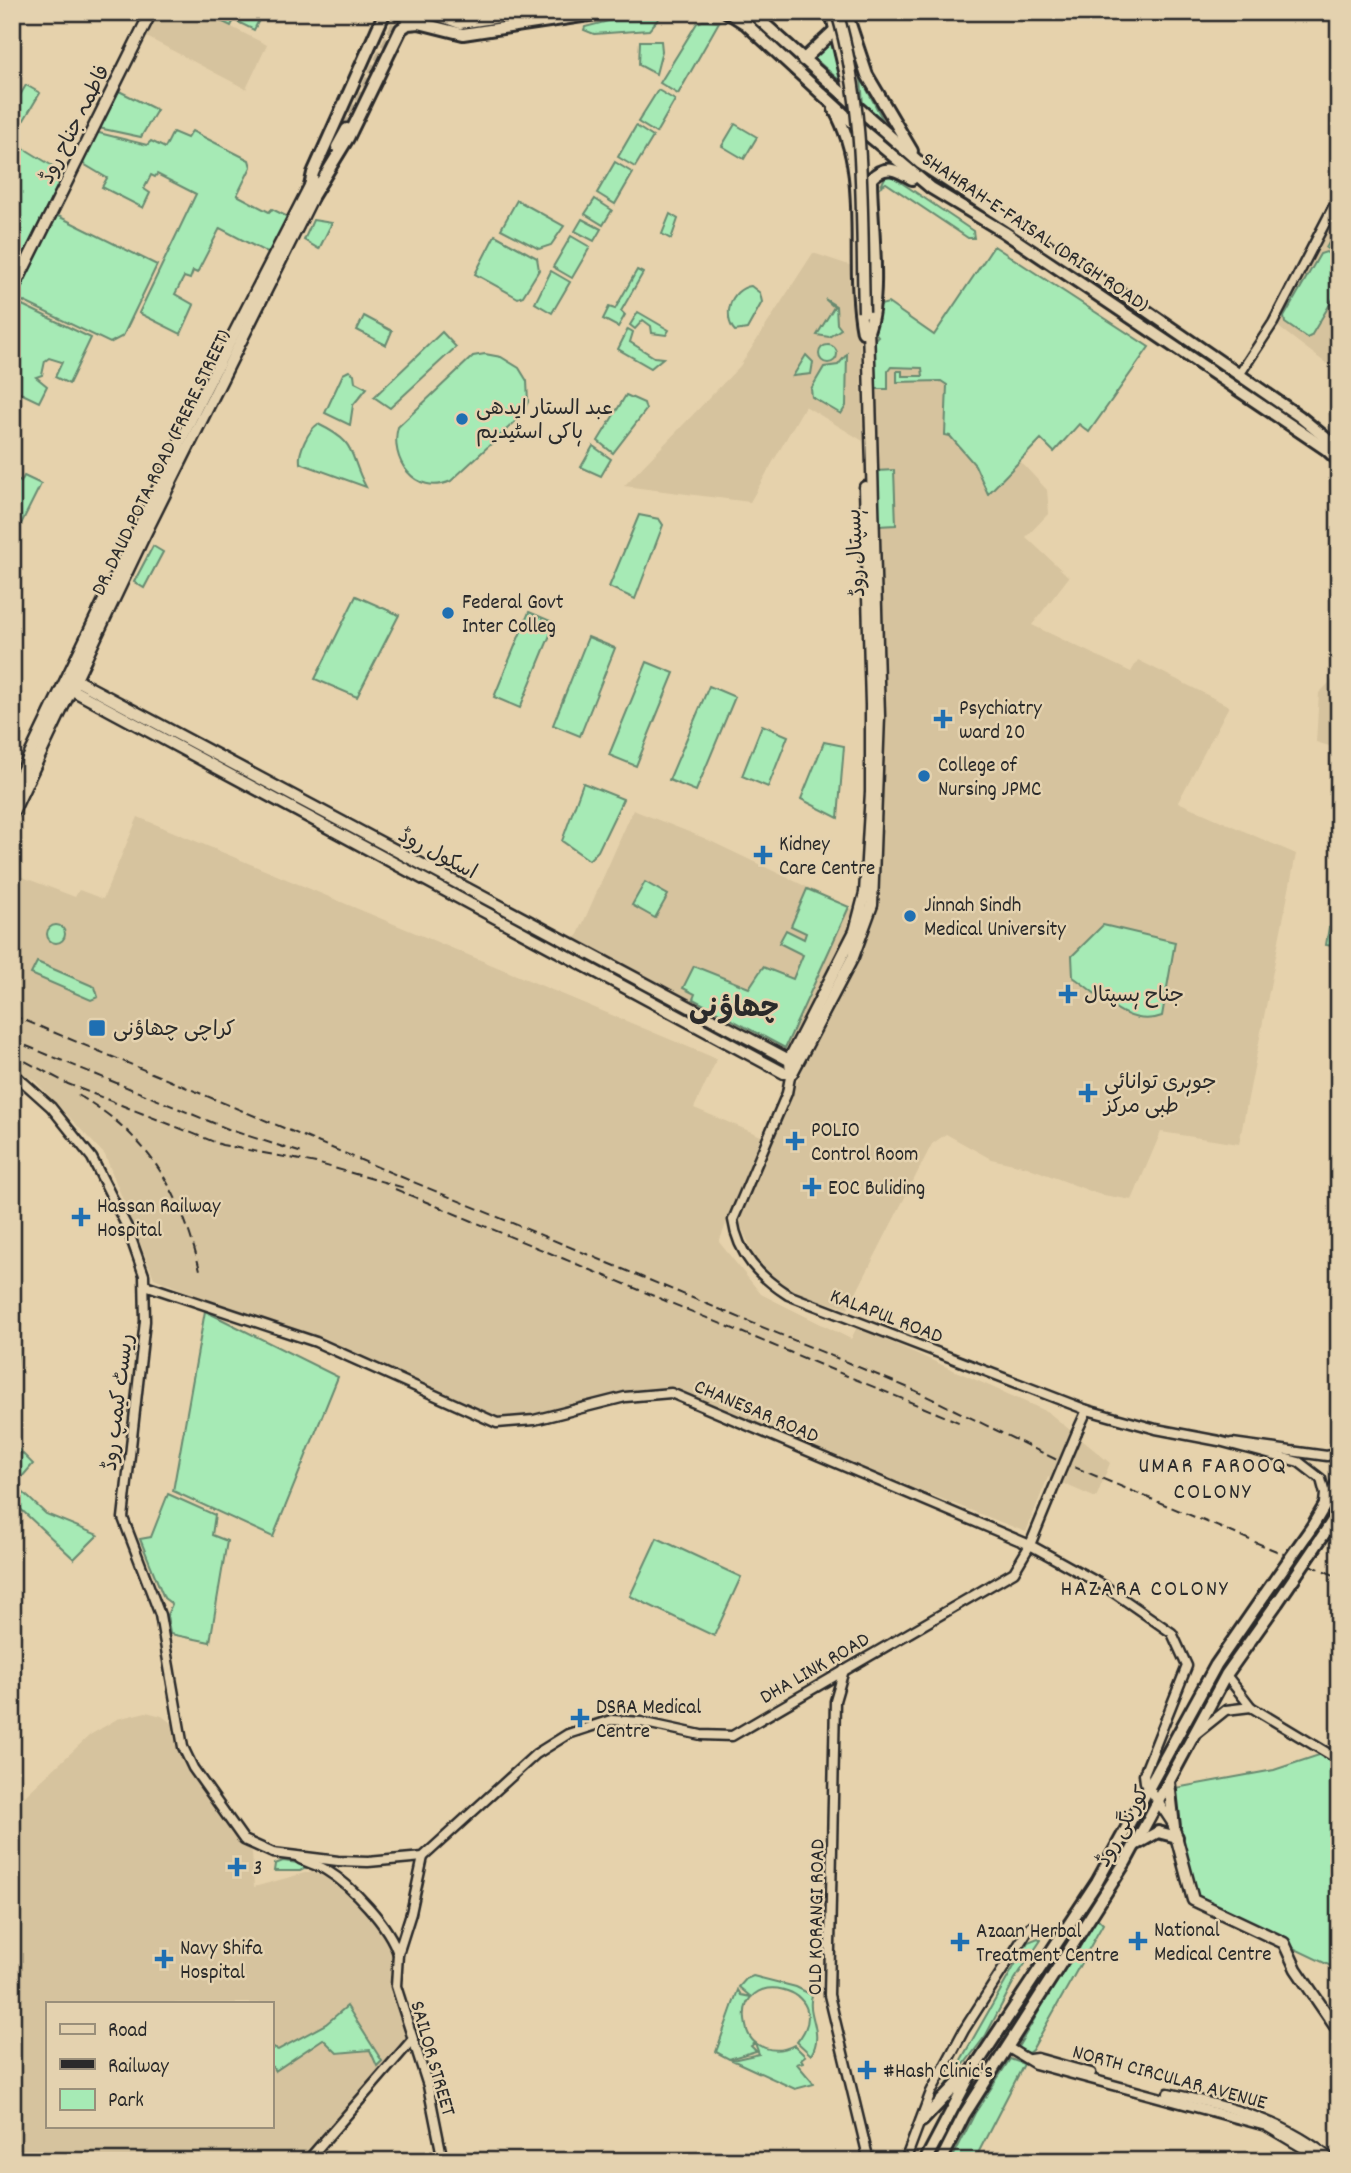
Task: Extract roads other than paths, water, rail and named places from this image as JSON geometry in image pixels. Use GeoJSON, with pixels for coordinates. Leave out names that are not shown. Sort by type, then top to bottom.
{"type":"FeatureCollection","features":[{"type":"Feature","properties":{"kind":"main road","name":"فاطمہ جناح روڈ"},"geometry":{"type":"LineString","coordinates":[[12,277],[144,12]]}},
{"type":"Feature","properties":{"kind":"main road","name":"فاطمہ جناح روڈ"},"geometry":{"type":"LineString","coordinates":[[12,292],[151,12]]}},
{"type":"Feature","properties":{"kind":"main road"},"geometry":{"type":"LineString","coordinates":[[310,186],[313,173],[386,12]]}},
{"type":"Feature","properties":{"kind":"main road"},"geometry":{"type":"LineString","coordinates":[[396,12],[419,23],[463,34],[609,12]]}},
{"type":"Feature","properties":{"kind":"main road"},"geometry":{"type":"LineString","coordinates":[[430,12],[460,23],[533,12]]}},
{"type":"Feature","properties":{"kind":"main road"},"geometry":{"type":"LineString","coordinates":[[452,12],[481,21]]}},
{"type":"Feature","properties":{"kind":"main road","name":"SHAHRAH-E-FAISAL (DRIGH ROAD)"},"geometry":{"type":"LineString","coordinates":[[727,12],[746,24],[931,188],[1004,232],[1326,449],[1339,461]]}},
{"type":"Feature","properties":{"kind":"main road","name":"SHAHRAH-E-FAISAL (DRIGH ROAD)"},"geometry":{"type":"LineString","coordinates":[[751,12],[920,163],[1239,375],[1299,416],[1339,449]]}},
{"type":"Feature","properties":{"kind":"main road"},"geometry":{"type":"LineString","coordinates":[[831,12],[851,103]]}},
{"type":"Feature","properties":{"kind":"main road","name":"ہسپتال روڈ"},"geometry":{"type":"LineString","coordinates":[[789,1060],[855,931],[865,893],[871,792],[871,671],[863,425],[866,312],[862,130],[856,74],[839,12]]}},
{"type":"Feature","properties":{"kind":"main road"},"geometry":{"type":"LineString","coordinates":[[846,12],[866,70],[920,163]]}},
{"type":"Feature","properties":{"kind":"main road"},"geometry":{"type":"LineString","coordinates":[[309,202],[348,138],[401,29],[408,24],[419,23]]}},
{"type":"Feature","properties":{"kind":"main road"},"geometry":{"type":"LineString","coordinates":[[803,60],[835,30]]}},
{"type":"Feature","properties":{"kind":"main road"},"geometry":{"type":"LineString","coordinates":[[848,83],[866,70]]}},
{"type":"Feature","properties":{"kind":"main road"},"geometry":{"type":"LineString","coordinates":[[827,98],[850,145],[858,304],[866,331]]}},
{"type":"Feature","properties":{"kind":"main road","name":"DR. DAUD POTA ROAD (FRERE STREET)"},"geometry":{"type":"LineString","coordinates":[[12,792],[71,683],[344,127],[310,186],[204,392],[110,588],[71,683],[12,814]]}},
{"type":"Feature","properties":{"kind":"main road"},"geometry":{"type":"LineString","coordinates":[[866,331],[872,321],[874,287],[871,179],[883,169],[891,168],[931,188]]}},
{"type":"Feature","properties":{"kind":"main road","name":"ہسپتال روڈ"},"geometry":{"type":"LineString","coordinates":[[790,1074],[852,957],[872,905],[878,792],[879,668],[866,331]]}},
{"type":"Feature","properties":{"kind":"main road","name":"اسکول روڈ"},"geometry":{"type":"LineString","coordinates":[[71,683],[570,951],[790,1074]]}},
{"type":"Feature","properties":{"kind":"main road","name":"اسکول روڈ"},"geometry":{"type":"LineString","coordinates":[[570,951],[789,1060]]}},
{"type":"Feature","properties":{"kind":"main road","name":"کورنگی روڈ"},"geometry":{"type":"LineString","coordinates":[[925,2161],[972,2070],[1097,1881],[1151,1788],[1216,1665],[1312,1527],[1339,1481]]}},
{"type":"Feature","properties":{"kind":"main road","name":"کورنگی روڈ"},"geometry":{"type":"LineString","coordinates":[[941,2161],[964,2115],[1134,1846],[1226,1675],[1339,1511]]}},
{"type":"Feature","properties":{"kind":"main road"},"geometry":{"type":"LineString","coordinates":[[1169,1782],[1175,1832],[1194,1900],[1284,1943],[1296,1969],[1339,2032]]}},
{"type":"Feature","properties":{"kind":"main road"},"geometry":{"type":"LineString","coordinates":[[1134,1846],[1158,1832],[1175,1832]]}},
{"type":"Feature","properties":{"kind":"main road"},"geometry":{"type":"LineString","coordinates":[[922,2121],[972,2070]]}},
{"type":"Feature","properties":{"kind":"street"},"geometry":{"type":"LineString","coordinates":[[1239,375],[1273,323],[1339,195]]}},
{"type":"Feature","properties":{"kind":"street","name":"KALAPUL ROAD"},"geometry":{"type":"LineString","coordinates":[[789,1060],[790,1074],[782,1104],[733,1220],[740,1245],[753,1266],[789,1295],[1087,1410],[1156,1429],[1229,1443]]}},
{"type":"Feature","properties":{"kind":"street","name":"ریسٹ کیمپ روڈ"},"geometry":{"type":"LineString","coordinates":[[12,1072],[51,1107],[92,1158],[127,1227],[145,1285],[145,1321],[123,1518],[160,1615],[183,1747],[192,1768],[244,1840],[273,1853],[294,1856]]}},
{"type":"Feature","properties":{"kind":"street","name":"CHANESAR ROAD"},"geometry":{"type":"LineString","coordinates":[[145,1285],[316,1342],[497,1423],[534,1420],[625,1397],[671,1392],[1030,1545],[1141,1610],[1172,1633],[1181,1650],[1186,1666],[1146,1762],[1144,1776],[1151,1788]]}},
{"type":"Feature","properties":{"kind":"street","name":"DHA LINK ROAD"},"geometry":{"type":"LineString","coordinates":[[423,1857],[536,1754],[568,1734],[611,1720],[640,1722],[701,1735],[732,1736],[1014,1572],[1030,1545],[1087,1410]]}},
{"type":"Feature","properties":{"kind":"street"},"geometry":{"type":"LineString","coordinates":[[1229,1443],[1327,1456],[1339,1452]]}},
{"type":"Feature","properties":{"kind":"street"},"geometry":{"type":"LineString","coordinates":[[1229,1443],[1309,1467],[1324,1487],[1321,1512]]}},
{"type":"Feature","properties":{"kind":"street","name":"OLD KORANGI ROAD"},"geometry":{"type":"LineString","coordinates":[[844,1670],[835,1701],[829,1995],[869,2161]]}},
{"type":"Feature","properties":{"kind":"street"},"geometry":{"type":"LineString","coordinates":[[1226,1675],[1251,1707],[1339,1760]]}},
{"type":"Feature","properties":{"kind":"street"},"geometry":{"type":"LineString","coordinates":[[1193,1737],[1226,1710],[1251,1707]]}},
{"type":"Feature","properties":{"kind":"street"},"geometry":{"type":"LineString","coordinates":[[1151,1788],[1175,1832]]}},
{"type":"Feature","properties":{"kind":"street"},"geometry":{"type":"LineString","coordinates":[[294,1856],[368,1863],[423,1857]]}},
{"type":"Feature","properties":{"kind":"street"},"geometry":{"type":"LineString","coordinates":[[294,1856],[334,1875],[388,1930],[398,1954]]}},
{"type":"Feature","properties":{"kind":"street","name":"SAILOR STREET"},"geometry":{"type":"LineString","coordinates":[[423,1857],[411,1913],[398,1954],[396,1986],[428,2086],[443,2161]]}},
{"type":"Feature","properties":{"kind":"street"},"geometry":{"type":"LineString","coordinates":[[905,2161],[931,2092],[964,2030],[1030,1927]]}},
{"type":"Feature","properties":{"kind":"street"},"geometry":{"type":"LineString","coordinates":[[307,2161],[412,2040]]}},
{"type":"Feature","properties":{"kind":"street","name":"NORTH CIRCULAR AVENUE"},"geometry":{"type":"LineString","coordinates":[[1007,2047],[1035,2064],[1266,2126],[1325,2161]]}},
{"type":"Feature","properties":{"kind":"street","name":"NORTH CIRCULAR AVENUE"},"geometry":{"type":"LineString","coordinates":[[1030,2059],[1037,2058],[1237,2109],[1295,2133],[1333,2161]]}},
{"type":"Feature","properties":{"kind":"tunnel"},"geometry":{"type":"LineString","coordinates":[[347,129],[402,12]]}},
{"type":"Feature","properties":{"kind":"railway"},"geometry":{"type":"LineString","coordinates":[[12,1015],[916,1391],[1055,1459],[1339,1577]]}},
{"type":"Feature","properties":{"kind":"railway"},"geometry":{"type":"LineString","coordinates":[[12,1040],[233,1131],[302,1153]]}},
{"type":"Feature","properties":{"kind":"railway"},"geometry":{"type":"LineString","coordinates":[[12,1054],[68,1084],[222,1145],[316,1163],[405,1188]]}},
{"type":"Feature","properties":{"kind":"railway"},"geometry":{"type":"LineString","coordinates":[[78,1095],[125,1129],[159,1169],[183,1216],[200,1270]]}},
{"type":"Feature","properties":{"kind":"railway"},"geometry":{"type":"LineString","coordinates":[[395,1189],[961,1423]]}},
{"type":"Feature","properties":{"kind":"place","name":"عبد الستار ایدھی ہاکی اسٹیدیم"},"geometry":{"type":"Point","coordinates":[462,419]}},
{"type":"Feature","properties":{"kind":"place","name":"Federal Govt Inter Colleg"},"geometry":{"type":"Point","coordinates":[448,613]}},
{"type":"Feature","properties":{"kind":"place","name":"Psychiatry ward 20"},"geometry":{"type":"Point","coordinates":[943,719]}},
{"type":"Feature","properties":{"kind":"place","name":"College of Nursing JPMC"},"geometry":{"type":"Point","coordinates":[924,776]}},
{"type":"Feature","properties":{"kind":"place","name":"Kidney Care Centre"},"geometry":{"type":"Point","coordinates":[763,855]}},
{"type":"Feature","properties":{"kind":"place","name":"Jinnah Sindh Medical University"},"geometry":{"type":"Point","coordinates":[910,916]}},
{"type":"Feature","properties":{"kind":"place","name":"جناح ہسپتال"},"geometry":{"type":"Point","coordinates":[1068,994]}},
{"type":"Feature","properties":{"kind":"place","name":"کراچی چھاؤنی"},"geometry":{"type":"Point","coordinates":[97,1028]}},
{"type":"Feature","properties":{"kind":"place","name":"جوہری توانائی طبی مرکز"},"geometry":{"type":"Point","coordinates":[1088,1093]}},
{"type":"Feature","properties":{"kind":"place","name":"POLIO Control Room"},"geometry":{"type":"Point","coordinates":[795,1141]}},
{"type":"Feature","properties":{"kind":"place","name":"EOC Buliding"},"geometry":{"type":"Point","coordinates":[812,1187]}},
{"type":"Feature","properties":{"kind":"place","name":"Hassan Railway Hospital"},"geometry":{"type":"Point","coordinates":[81,1217]}},
{"type":"Feature","properties":{"kind":"place","name":"DSRA Medical Centre"},"geometry":{"type":"Point","coordinates":[580,1718]}},
{"type":"Feature","properties":{"kind":"place","name":"3"},"geometry":{"type":"Point","coordinates":[237,1867]}},
{"type":"Feature","properties":{"kind":"place","name":"National Medical Centre"},"geometry":{"type":"Point","coordinates":[1138,1941]}},
{"type":"Feature","properties":{"kind":"place","name":"Azaan Herbal Treatment Centre"},"geometry":{"type":"Point","coordinates":[960,1942]}},
{"type":"Feature","properties":{"kind":"place","name":"Navy Shifa Hospital"},"geometry":{"type":"Point","coordinates":[164,1959]}},
{"type":"Feature","properties":{"kind":"place","name":"#Hash Clinic's"},"geometry":{"type":"Point","coordinates":[867,2070]}},
{"type":"Feature","properties":{"kind":"district","name":"چھاؤنی"},"geometry":{"type":"Point","coordinates":[734,1006]}},
{"type":"Feature","properties":{"kind":"district","name":"UMAR FAROOQ COLONY"},"geometry":{"type":"Point","coordinates":[1213,1477]}},
{"type":"Feature","properties":{"kind":"district","name":"HAZARA COLONY"},"geometry":{"type":"Point","coordinates":[1145,1587]}}]}
